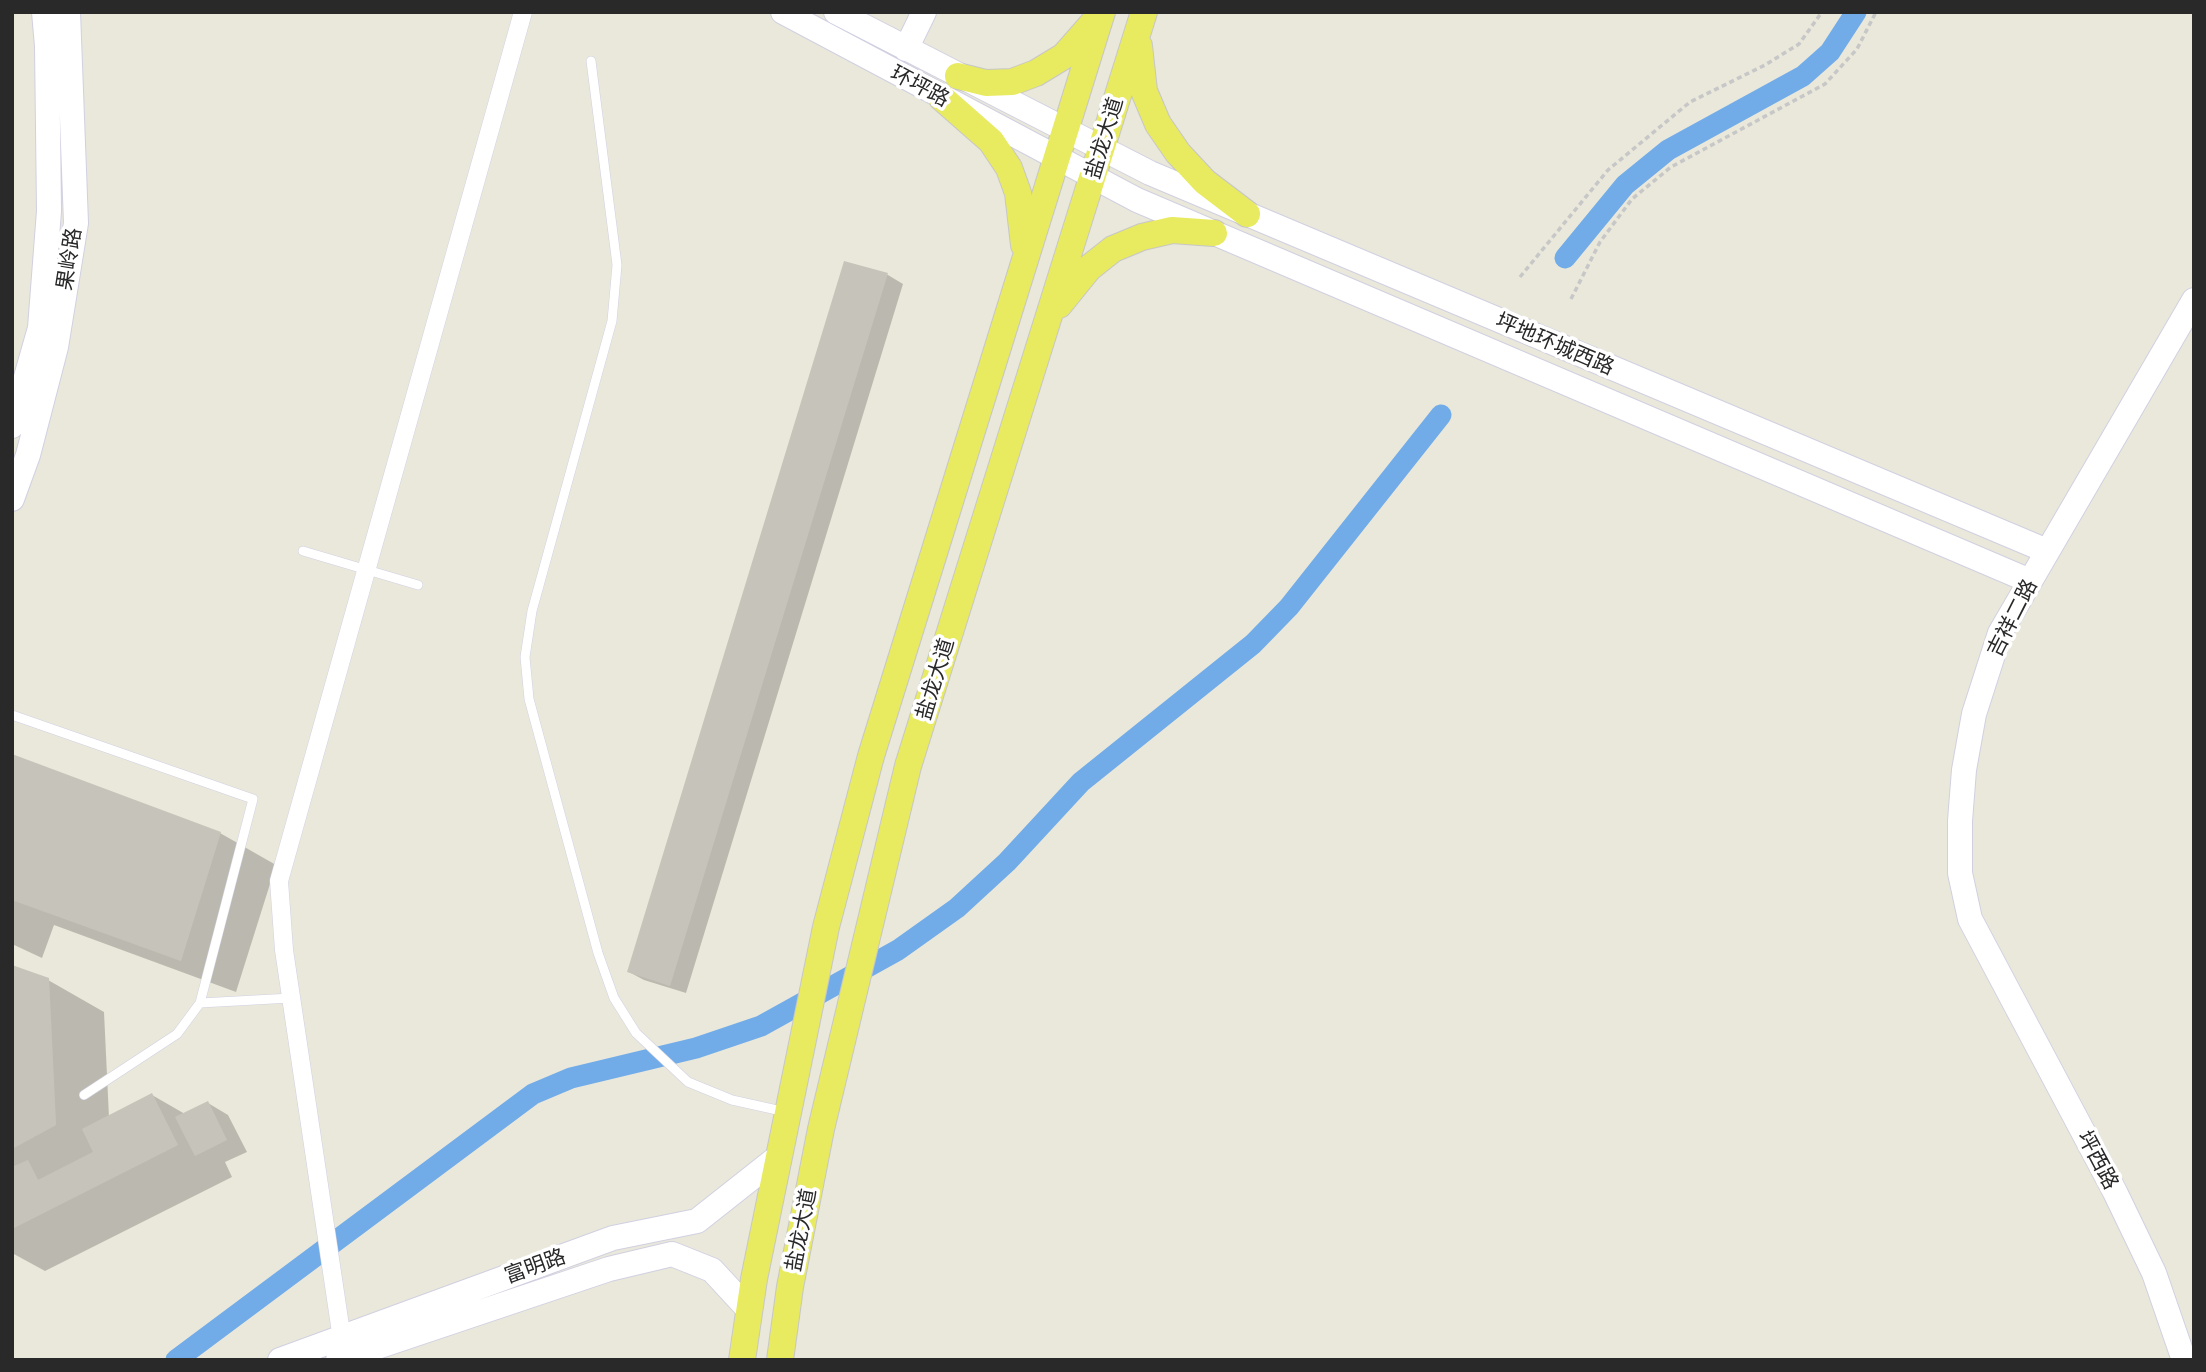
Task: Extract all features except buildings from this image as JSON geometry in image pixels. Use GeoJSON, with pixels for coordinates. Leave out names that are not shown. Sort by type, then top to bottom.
{"type":"FeatureCollection","features":[{"type":"Feature","properties":{"kind":"main road","name":"果岭路"},"geometry":{"type":"LineString","coordinates":[[12,426],[40,328],[49,211],[47,46],[44,12]]}},
{"type":"Feature","properties":{"kind":"main road","name":"果岭路"},"geometry":{"type":"LineString","coordinates":[[12,499],[28,455],[55,347],[76,223],[68,12]]}},
{"type":"Feature","properties":{"kind":"main road","name":"环坪路"},"geometry":{"type":"LineString","coordinates":[[783,12],[1056,159]]}},
{"type":"Feature","properties":{"kind":"main road","name":"环坪路"},"geometry":{"type":"LineString","coordinates":[[836,12],[1065,131]]}},
{"type":"Feature","properties":{"kind":"main road"},"geometry":{"type":"LineString","coordinates":[[906,49],[924,12]]}},
{"type":"Feature","properties":{"kind":"main road"},"geometry":{"type":"LineString","coordinates":[[958,76],[986,83],[1012,82],[1036,73],[1064,56],[1101,12]]}},
{"type":"Feature","properties":{"kind":"main road","name":"盐龙大道"},"geometry":{"type":"LineString","coordinates":[[742,1360],[749,1310],[800,1046],[837,886],[871,756],[1101,12]]}},
{"type":"Feature","properties":{"kind":"main road"},"geometry":{"type":"LineString","coordinates":[[1142,19],[1139,61],[1144,91],[1158,124],[1178,153],[1205,182],[1247,214]]}},
{"type":"Feature","properties":{"kind":"main road","name":"盐龙大道"},"geometry":{"type":"LineString","coordinates":[[780,1360],[790,1287],[843,1029],[908,766],[1142,19]]}},
{"type":"Feature","properties":{"kind":"main road"},"geometry":{"type":"LineString","coordinates":[[942,98],[992,141],[1009,167],[1018,193],[1025,229],[1023,266]]}},
{"type":"Feature","properties":{"kind":"main road","name":"坪地环城西路"},"geometry":{"type":"LineString","coordinates":[[1065,131],[1247,214],[2048,551]]}},
{"type":"Feature","properties":{"kind":"main road","name":"坪地环城西路"},"geometry":{"type":"LineString","coordinates":[[1056,159],[1214,233],[2030,582]]}},
{"type":"Feature","properties":{"kind":"main road"},"geometry":{"type":"LineString","coordinates":[[1045,327],[1065,294],[1088,268],[1113,249],[1142,237],[1172,230],[1214,233]]}},
{"type":"Feature","properties":{"kind":"main road","name":"吉祥二路"},"geometry":{"type":"LineString","coordinates":[[1994,968],[1970,919],[1961,873],[1964,770],[1974,714],[1996,643],[2194,300]]}},
{"type":"Feature","properties":{"kind":"main road","name":"坪西路"},"geometry":{"type":"LineString","coordinates":[[1994,968],[2120,1203],[2154,1273],[2184,1360]]}},
{"type":"Feature","properties":{"kind":"main road","name":"富明路"},"geometry":{"type":"LineString","coordinates":[[342,1351],[613,1238],[697,1221],[778,1157]]}},
{"type":"Feature","properties":{"kind":"main road","name":"富明路"},"geometry":{"type":"LineString","coordinates":[[280,1360],[342,1351],[609,1269],[672,1254],[712,1270],[749,1310]]}},
{"type":"Feature","properties":{"kind":"street"},"geometry":{"type":"LineString","coordinates":[[342,1351],[291,998],[279,881],[523,12]]}},
{"type":"Feature","properties":{"kind":"lane"},"geometry":{"type":"LineString","coordinates":[[591,61],[617,265],[612,321],[533,611],[525,657],[529,699],[598,953],[614,998],[636,1033],[688,1082],[732,1100],[786,1112]]}},
{"type":"Feature","properties":{"kind":"lane"},"geometry":{"type":"LineString","coordinates":[[303,551],[418,585]]}},
{"type":"Feature","properties":{"kind":"lane"},"geometry":{"type":"LineString","coordinates":[[12,715],[253,799],[200,1003],[177,1034],[84,1095]]}},
{"type":"Feature","properties":{"kind":"lane"},"geometry":{"type":"LineString","coordinates":[[200,1003],[291,998]]}},
{"type":"Feature","properties":{"kind":"path"},"geometry":{"type":"LineString","coordinates":[[1520,277],[1608,170],[1690,102],[1765,65],[1799,44],[1822,12]]}},
{"type":"Feature","properties":{"kind":"path"},"geometry":{"type":"LineString","coordinates":[[1571,299],[1600,242],[1632,199],[1671,167],[1825,84],[1857,49],[1876,12]]}},
{"type":"Feature","properties":{"kind":"waterway"},"geometry":{"type":"LineString","coordinates":[[1565,258],[1625,185],[1668,150],[1803,76],[1830,52],[1856,12]]}},
{"type":"Feature","properties":{"kind":"waterway"},"geometry":{"type":"LineString","coordinates":[[176,1360],[533,1094],[571,1078],[696,1048],[761,1026],[898,950],[957,908],[1007,862],[1081,782],[1253,644],[1289,607],[1441,415]]}}]}
